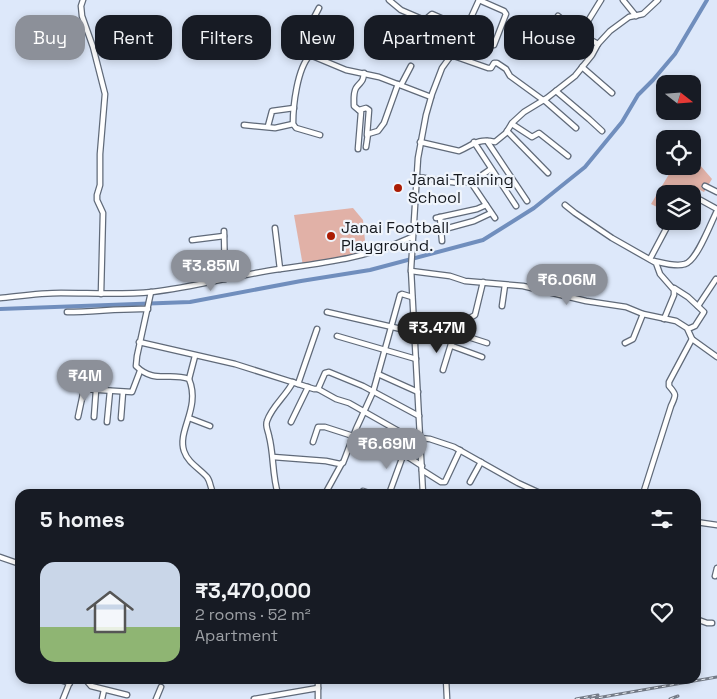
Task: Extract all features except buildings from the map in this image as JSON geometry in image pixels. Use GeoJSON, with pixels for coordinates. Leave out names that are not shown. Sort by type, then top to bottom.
{"type":"FeatureCollection","features":[{"type":"Feature","properties":{"kind":"street"},"geometry":{"type":"LineString","coordinates":[[83,0],[81,6],[82,16],[93,47],[105,94],[100,154],[100,186],[97,195],[97,200],[103,213],[101,294]]}},
{"type":"Feature","properties":{"kind":"street"},"geometry":{"type":"LineString","coordinates":[[389,0],[401,10],[413,15]]}},
{"type":"Feature","properties":{"kind":"street"},"geometry":{"type":"LineString","coordinates":[[472,15],[479,0],[504,11],[506,14],[494,46]]}},
{"type":"Feature","properties":{"kind":"street"},"geometry":{"type":"LineString","coordinates":[[592,15],[602,0]]}},
{"type":"Feature","properties":{"kind":"street"},"geometry":{"type":"LineString","coordinates":[[623,0],[636,16]]}},
{"type":"Feature","properties":{"kind":"street"},"geometry":{"type":"LineString","coordinates":[[420,142],[459,151],[474,142],[495,142],[524,112],[544,100],[575,76],[598,44],[616,25],[629,18],[643,14],[658,0]]}},
{"type":"Feature","properties":{"kind":"street"},"geometry":{"type":"LineString","coordinates":[[315,15],[319,8]]}},
{"type":"Feature","properties":{"kind":"street"},"geometry":{"type":"LineString","coordinates":[[594,42],[598,44]]}},
{"type":"Feature","properties":{"kind":"street"},"geometry":{"type":"LineString","coordinates":[[307,60],[298,83],[293,124],[296,128],[320,134]]}},
{"type":"Feature","properties":{"kind":"street"},"geometry":{"type":"LineString","coordinates":[[322,60],[346,70],[372,74],[431,97]]}},
{"type":"Feature","properties":{"kind":"street"},"geometry":{"type":"LineString","coordinates":[[423,489],[412,297],[412,236],[420,142],[431,97],[442,68],[447,60]]}},
{"type":"Feature","properties":{"kind":"street"},"geometry":{"type":"LineString","coordinates":[[463,60],[488,68],[497,63],[506,69],[510,76],[544,100],[576,128]]}},
{"type":"Feature","properties":{"kind":"street"},"geometry":{"type":"LineString","coordinates":[[367,136],[378,131],[383,124],[400,84],[411,66]]}},
{"type":"Feature","properties":{"kind":"street"},"geometry":{"type":"LineString","coordinates":[[582,67],[612,93]]}},
{"type":"Feature","properties":{"kind":"street"},"geometry":{"type":"LineString","coordinates":[[358,149],[361,112],[354,106],[354,94],[356,88],[362,82],[364,74]]}},
{"type":"Feature","properties":{"kind":"street"},"geometry":{"type":"LineString","coordinates":[[556,91],[602,131]]}},
{"type":"Feature","properties":{"kind":"street"},"geometry":{"type":"LineString","coordinates":[[268,126],[272,111],[294,108]]}},
{"type":"Feature","properties":{"kind":"street"},"geometry":{"type":"LineString","coordinates":[[359,110],[366,108],[369,110],[366,147]]}},
{"type":"Feature","properties":{"kind":"street"},"geometry":{"type":"LineString","coordinates":[[244,125],[282,128],[293,124]]}},
{"type":"Feature","properties":{"kind":"street"},"geometry":{"type":"LineString","coordinates":[[512,124],[532,137],[540,133],[568,156]]}},
{"type":"Feature","properties":{"kind":"street"},"geometry":{"type":"LineString","coordinates":[[507,131],[548,174]]}},
{"type":"Feature","properties":{"kind":"street"},"geometry":{"type":"LineString","coordinates":[[487,141],[527,200]]}},
{"type":"Feature","properties":{"kind":"street"},"geometry":{"type":"LineString","coordinates":[[474,142],[516,206]]}},
{"type":"Feature","properties":{"kind":"street"},"geometry":{"type":"LineString","coordinates":[[416,177],[439,181],[470,181],[491,169]]}},
{"type":"Feature","properties":{"kind":"street"},"geometry":{"type":"LineString","coordinates":[[470,181],[495,218]]}},
{"type":"Feature","properties":{"kind":"street"},"geometry":{"type":"LineString","coordinates":[[706,186],[717,192]]}},
{"type":"Feature","properties":{"kind":"street"},"geometry":{"type":"LineString","coordinates":[[652,260],[676,265],[690,262],[700,246],[717,210],[701,200]]}},
{"type":"Feature","properties":{"kind":"street"},"geometry":{"type":"LineString","coordinates":[[442,240],[442,230],[438,218],[477,209],[486,205]]}},
{"type":"Feature","properties":{"kind":"street"},"geometry":{"type":"LineString","coordinates":[[565,205],[612,238],[656,263],[660,274],[674,288],[704,311],[704,315],[695,326],[688,329]]}},
{"type":"Feature","properties":{"kind":"street"},"geometry":{"type":"LineString","coordinates":[[442,230],[474,221],[491,213]]}},
{"type":"Feature","properties":{"kind":"street"},"geometry":{"type":"LineString","coordinates":[[275,228],[280,269]]}},
{"type":"Feature","properties":{"kind":"street"},"geometry":{"type":"LineString","coordinates":[[652,260],[665,230]]}},
{"type":"Feature","properties":{"kind":"street"},"geometry":{"type":"LineString","coordinates":[[192,240],[224,233],[225,279]]}},
{"type":"Feature","properties":{"kind":"street"},"geometry":{"type":"LineString","coordinates":[[0,298],[59,293],[150,294],[358,256],[384,249],[412,236]]}},
{"type":"Feature","properties":{"kind":"street"},"geometry":{"type":"LineString","coordinates":[[411,269],[465,281],[523,286],[626,307],[643,314],[676,321],[688,329],[692,339],[717,356]]}},
{"type":"Feature","properties":{"kind":"street"},"geometry":{"type":"LineString","coordinates":[[698,306],[716,279]]}},
{"type":"Feature","properties":{"kind":"street"},"geometry":{"type":"LineString","coordinates":[[464,335],[469,318],[475,315],[483,282]]}},
{"type":"Feature","properties":{"kind":"street"},"geometry":{"type":"LineString","coordinates":[[502,306],[505,285]]}},
{"type":"Feature","properties":{"kind":"street"},"geometry":{"type":"LineString","coordinates":[[664,319],[674,295],[674,288]]}},
{"type":"Feature","properties":{"kind":"street"},"geometry":{"type":"LineString","coordinates":[[150,294],[139,342],[136,366],[140,371],[153,377],[184,377],[189,379]]}},
{"type":"Feature","properties":{"kind":"street"},"geometry":{"type":"LineString","coordinates":[[328,489],[346,457],[353,436],[373,392],[400,295],[412,297]]}},
{"type":"Feature","properties":{"kind":"street"},"geometry":{"type":"LineString","coordinates":[[67,312],[93,312],[148,307]]}},
{"type":"Feature","properties":{"kind":"street"},"geometry":{"type":"LineString","coordinates":[[327,312],[414,332]]}},
{"type":"Feature","properties":{"kind":"street"},"geometry":{"type":"LineString","coordinates":[[625,343],[633,339],[643,314]]}},
{"type":"Feature","properties":{"kind":"street"},"geometry":{"type":"LineString","coordinates":[[414,319],[451,327],[454,331],[487,343]]}},
{"type":"Feature","properties":{"kind":"street"},"geometry":{"type":"LineString","coordinates":[[277,489],[266,425],[267,420],[296,383],[318,329]]}},
{"type":"Feature","properties":{"kind":"street"},"geometry":{"type":"LineString","coordinates":[[443,370],[454,331]]}},
{"type":"Feature","properties":{"kind":"street"},"geometry":{"type":"LineString","coordinates":[[336,336],[416,359]]}},
{"type":"Feature","properties":{"kind":"street"},"geometry":{"type":"LineString","coordinates":[[645,489],[670,406],[675,398],[675,393],[669,386],[669,382],[692,339]]}},
{"type":"Feature","properties":{"kind":"street"},"geometry":{"type":"LineString","coordinates":[[139,342],[235,364],[267,376],[308,388],[318,389],[409,437],[430,439],[460,450],[531,489]]}},
{"type":"Feature","properties":{"kind":"street"},"geometry":{"type":"LineString","coordinates":[[451,344],[456,348],[482,357]]}},
{"type":"Feature","properties":{"kind":"street"},"geometry":{"type":"LineString","coordinates":[[195,356],[189,379],[193,402],[183,436],[183,450],[196,468],[206,475],[212,484],[211,489]]}},
{"type":"Feature","properties":{"kind":"street"},"geometry":{"type":"LineString","coordinates":[[78,417],[83,390],[129,392],[134,390],[140,371]]}},
{"type":"Feature","properties":{"kind":"street"},"geometry":{"type":"LineString","coordinates":[[318,389],[325,373],[329,372],[363,386],[418,416]]}},
{"type":"Feature","properties":{"kind":"street"},"geometry":{"type":"LineString","coordinates":[[378,374],[418,392]]}},
{"type":"Feature","properties":{"kind":"street"},"geometry":{"type":"LineString","coordinates":[[291,422],[308,388]]}},
{"type":"Feature","properties":{"kind":"street"},"geometry":{"type":"LineString","coordinates":[[94,417],[96,390]]}},
{"type":"Feature","properties":{"kind":"street"},"geometry":{"type":"LineString","coordinates":[[107,422],[110,391]]}},
{"type":"Feature","properties":{"kind":"street"},"geometry":{"type":"LineString","coordinates":[[121,418],[123,392]]}},
{"type":"Feature","properties":{"kind":"street"},"geometry":{"type":"LineString","coordinates":[[189,418],[210,426]]}},
{"type":"Feature","properties":{"kind":"street"},"geometry":{"type":"LineString","coordinates":[[313,442],[317,429],[322,426],[384,443],[392,447],[394,452],[404,454],[441,482],[445,482],[460,450]]}},
{"type":"Feature","properties":{"kind":"street"},"geometry":{"type":"LineString","coordinates":[[391,489],[404,454]]}},
{"type":"Feature","properties":{"kind":"street"},"geometry":{"type":"LineString","coordinates":[[273,457],[342,463]]}},
{"type":"Feature","properties":{"kind":"street"},"geometry":{"type":"LineString","coordinates":[[470,482],[481,462]]}},
{"type":"Feature","properties":{"kind":"street"},"geometry":{"type":"LineString","coordinates":[[701,523],[717,525]]}},
{"type":"Feature","properties":{"kind":"street"},"geometry":{"type":"LineString","coordinates":[[0,557],[15,562]]}},
{"type":"Feature","properties":{"kind":"street"},"geometry":{"type":"LineString","coordinates":[[715,576],[717,568]]}},
{"type":"Feature","properties":{"kind":"street"},"geometry":{"type":"LineString","coordinates":[[701,621],[707,623],[712,622]]}},
{"type":"Feature","properties":{"kind":"street"},"geometry":{"type":"LineString","coordinates":[[63,699],[69,684]]}},
{"type":"Feature","properties":{"kind":"street"},"geometry":{"type":"LineString","coordinates":[[90,684],[104,690],[127,695]]}},
{"type":"Feature","properties":{"kind":"street"},"geometry":{"type":"LineString","coordinates":[[318,684],[318,699]]}},
{"type":"Feature","properties":{"kind":"street"},"geometry":{"type":"LineString","coordinates":[[446,684],[447,699]]}},
{"type":"Feature","properties":{"kind":"street"},"geometry":{"type":"LineString","coordinates":[[156,699],[161,687]]}},
{"type":"Feature","properties":{"kind":"street"},"geometry":{"type":"LineString","coordinates":[[254,699],[318,688]]}},
{"type":"Feature","properties":{"kind":"street"},"geometry":{"type":"LineString","coordinates":[[102,699],[104,690]]}},
{"type":"Feature","properties":{"kind":"shaded area"},"geometry":{"type":"Polygon","coordinates":[[[701,166],[712,179],[704,192],[701,190],[701,185],[662,185],[669,175],[701,175],[701,166]]]}},
{"type":"Feature","properties":{"kind":"shaded area"},"geometry":{"type":"Polygon","coordinates":[[[656,196],[656,206],[651,204],[656,196]]]}},
{"type":"Feature","properties":{"kind":"shaded area","name":"Janai Football Playground."},"geometry":{"type":"Polygon","coordinates":[[[353,208],[363,220],[366,251],[303,266],[294,215],[353,208]]]}},
{"type":"Feature","properties":{"kind":"waterway"},"geometry":{"type":"LineString","coordinates":[[0,309],[190,302],[370,270],[483,240],[534,208],[585,167],[622,122],[638,95],[675,54],[707,0]]}},
{"type":"Feature","properties":{"kind":"railway"},"geometry":{"type":"LineString","coordinates":[[701,680],[717,677]]}},
{"type":"Feature","properties":{"kind":"railway"},"geometry":{"type":"LineString","coordinates":[[591,699],[677,684]]}},
{"type":"Feature","properties":{"kind":"railway"},"geometry":{"type":"LineString","coordinates":[[576,699],[598,695]]}},
{"type":"Feature","properties":{"kind":"railway"},"geometry":{"type":"LineString","coordinates":[[670,699],[678,696]]}},
{"type":"Feature","properties":{"kind":"place","name":"Janai Training School"},"geometry":{"type":"Point","coordinates":[398,188]}},
{"type":"Feature","properties":{"kind":"place","name":"Janai Football Playground."},"geometry":{"type":"Point","coordinates":[331,236]}}]}
